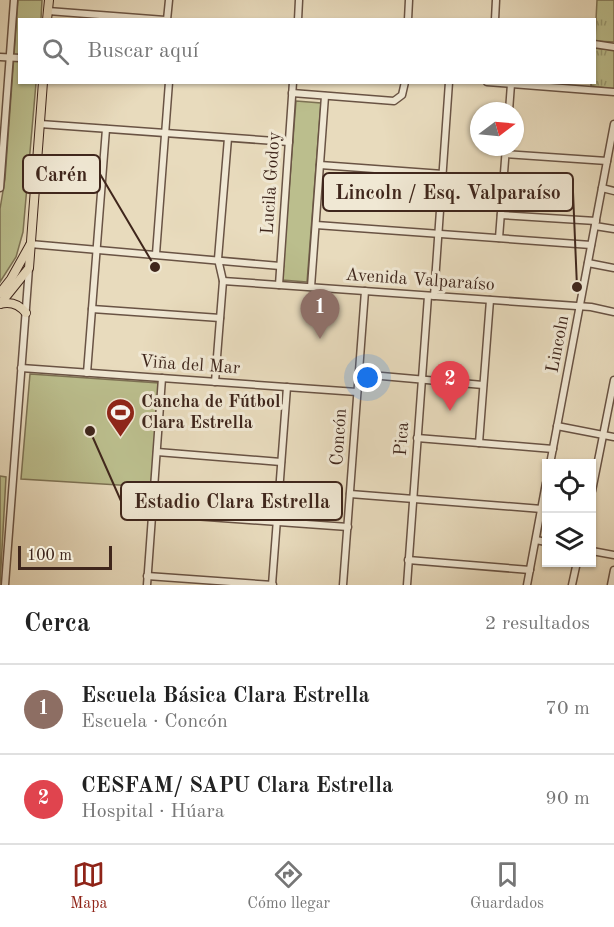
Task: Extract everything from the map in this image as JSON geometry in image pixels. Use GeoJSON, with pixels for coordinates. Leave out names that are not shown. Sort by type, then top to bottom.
{"type":"FeatureCollection","features":[{"type":"Feature","properties":{"kind":"main road"},"geometry":{"type":"LineString","coordinates":[[47,15],[49,0]]}},
{"type":"Feature","properties":{"kind":"main road"},"geometry":{"type":"LineString","coordinates":[[0,304],[29,268],[43,84]]}},
{"type":"Feature","properties":{"kind":"main road"},"geometry":{"type":"LineString","coordinates":[[0,292],[11,279],[30,244]]}},
{"type":"Feature","properties":{"kind":"main road"},"geometry":{"type":"LineString","coordinates":[[0,304],[7,302],[15,304],[26,313]]}},
{"type":"Feature","properties":{"kind":"street"},"geometry":{"type":"LineString","coordinates":[[0,188],[14,0]]}},
{"type":"Feature","properties":{"kind":"street"},"geometry":{"type":"LineString","coordinates":[[166,18],[169,0]]}},
{"type":"Feature","properties":{"kind":"street"},"geometry":{"type":"LineString","coordinates":[[298,18],[299,0]]}},
{"type":"Feature","properties":{"kind":"street"},"geometry":{"type":"LineString","coordinates":[[408,18],[409,0]]}},
{"type":"Feature","properties":{"kind":"street"},"geometry":{"type":"LineString","coordinates":[[495,18],[496,0]]}},
{"type":"Feature","properties":{"kind":"street"},"geometry":{"type":"LineString","coordinates":[[47,15],[118,18]]}},
{"type":"Feature","properties":{"kind":"street"},"geometry":{"type":"LineString","coordinates":[[596,44],[614,46]]}},
{"type":"Feature","properties":{"kind":"street"},"geometry":{"type":"LineString","coordinates":[[0,57],[18,58]]}},
{"type":"Feature","properties":{"kind":"street"},"geometry":{"type":"LineString","coordinates":[[156,254],[169,84]]}},
{"type":"Feature","properties":{"kind":"street","name":"Lucila Godoy"},"geometry":{"type":"LineString","coordinates":[[279,285],[293,84]]}},
{"type":"Feature","properties":{"kind":"street"},"geometry":{"type":"LineString","coordinates":[[292,93],[394,101],[402,95],[405,84]]}},
{"type":"Feature","properties":{"kind":"street","name":"Pica"},"geometry":{"type":"LineString","coordinates":[[406,585],[422,379],[438,234],[449,84]]}},
{"type":"Feature","properties":{"kind":"street"},"geometry":{"type":"LineString","coordinates":[[510,102],[511,84],[614,92]]}},
{"type":"Feature","properties":{"kind":"street"},"geometry":{"type":"LineString","coordinates":[[311,287],[325,96]]}},
{"type":"Feature","properties":{"kind":"street"},"geometry":{"type":"LineString","coordinates":[[40,124],[289,142]]}},
{"type":"Feature","properties":{"kind":"street","name":"Lincoln"},"geometry":{"type":"LineString","coordinates":[[551,459],[607,161],[611,152],[614,124]]}},
{"type":"Feature","properties":{"kind":"street"},"geometry":{"type":"LineString","coordinates":[[87,372],[106,129]]}},
{"type":"Feature","properties":{"kind":"street"},"geometry":{"type":"LineString","coordinates":[[215,382],[223,280],[218,259],[228,138]]}},
{"type":"Feature","properties":{"kind":"street"},"geometry":{"type":"LineString","coordinates":[[524,152],[607,161]]}},
{"type":"Feature","properties":{"kind":"street"},"geometry":{"type":"LineString","coordinates":[[499,238],[506,156]]}},
{"type":"Feature","properties":{"kind":"street"},"geometry":{"type":"LineString","coordinates":[[320,165],[443,174]]}},
{"type":"Feature","properties":{"kind":"street"},"geometry":{"type":"LineString","coordinates":[[602,188],[614,190]]}},
{"type":"Feature","properties":{"kind":"street"},"geometry":{"type":"LineString","coordinates":[[501,215],[595,223],[614,230]]}},
{"type":"Feature","properties":{"kind":"street"},"geometry":{"type":"LineString","coordinates":[[316,225],[591,245]]}},
{"type":"Feature","properties":{"kind":"street"},"geometry":{"type":"LineString","coordinates":[[30,244],[280,266]]}},
{"type":"Feature","properties":{"kind":"street"},"geometry":{"type":"LineString","coordinates":[[588,263],[614,268]]}},
{"type":"Feature","properties":{"kind":"street"},"geometry":{"type":"LineString","coordinates":[[5,585],[29,268]]}},
{"type":"Feature","properties":{"kind":"street","name":"Avenida Valparaíso"},"geometry":{"type":"LineString","coordinates":[[223,280],[580,306],[614,312]]}},
{"type":"Feature","properties":{"kind":"street","name":"Concón"},"geometry":{"type":"LineString","coordinates":[[343,585],[365,291]]}},
{"type":"Feature","properties":{"kind":"street"},"geometry":{"type":"LineString","coordinates":[[479,443],[490,300]]}},
{"type":"Feature","properties":{"kind":"street"},"geometry":{"type":"LineString","coordinates":[[92,309],[220,318]]}},
{"type":"Feature","properties":{"kind":"street","name":"Viña del Mar"},"geometry":{"type":"LineString","coordinates":[[21,368],[357,392]]}},
{"type":"Feature","properties":{"kind":"street"},"geometry":{"type":"LineString","coordinates":[[359,374],[483,385]]}},
{"type":"Feature","properties":{"kind":"street"},"geometry":{"type":"LineString","coordinates":[[147,585],[162,378]]}},
{"type":"Feature","properties":{"kind":"street"},"geometry":{"type":"LineString","coordinates":[[596,468],[614,380]]}},
{"type":"Feature","properties":{"kind":"street"},"geometry":{"type":"LineString","coordinates":[[147,576],[273,585],[287,387]]}},
{"type":"Feature","properties":{"kind":"street"},"geometry":{"type":"LineString","coordinates":[[557,426],[614,437]]}},
{"type":"Feature","properties":{"kind":"street"},"geometry":{"type":"LineString","coordinates":[[417,438],[553,449]]}},
{"type":"Feature","properties":{"kind":"street"},"geometry":{"type":"LineString","coordinates":[[157,452],[281,462]]}},
{"type":"Feature","properties":{"kind":"street"},"geometry":{"type":"LineString","coordinates":[[350,494],[542,509],[527,585]]}},
{"type":"Feature","properties":{"kind":"street"},"geometry":{"type":"LineString","coordinates":[[152,513],[348,527]]}},
{"type":"Feature","properties":{"kind":"street"},"geometry":{"type":"LineString","coordinates":[[536,540],[542,541]]}},
{"type":"Feature","properties":{"kind":"street"},"geometry":{"type":"LineString","coordinates":[[596,552],[614,555]]}},
{"type":"Feature","properties":{"kind":"street"},"geometry":{"type":"LineString","coordinates":[[408,560],[530,570]]}},
{"type":"Feature","properties":{"kind":"street"},"geometry":{"type":"LineString","coordinates":[[572,585],[576,567]]}},
{"type":"Feature","properties":{"kind":"street"},"geometry":{"type":"LineString","coordinates":[[611,585],[614,570]]}},
{"type":"Feature","properties":{"kind":"green space"},"geometry":{"type":"Polygon","coordinates":[[[18,0],[42,0],[41,18],[18,18],[18,84],[36,84],[23,232],[16,257],[0,282],[0,209],[5,179],[18,0]]]}},
{"type":"Feature","properties":{"kind":"green space"},"geometry":{"type":"Polygon","coordinates":[[[597,0],[614,0],[614,42],[596,41],[597,0]]]}},
{"type":"Feature","properties":{"kind":"green space"},"geometry":{"type":"Polygon","coordinates":[[[596,48],[614,50],[614,89],[591,86],[591,84],[596,84],[596,48]]]}},
{"type":"Feature","properties":{"kind":"green space"},"geometry":{"type":"Polygon","coordinates":[[[296,101],[321,103],[307,282],[282,280],[296,101]]]}},
{"type":"Feature","properties":{"kind":"green space"},"geometry":{"type":"Polygon","coordinates":[[[30,374],[159,383],[151,487],[21,479],[30,374]]]}},
{"type":"Feature","properties":{"kind":"green space"},"geometry":{"type":"Polygon","coordinates":[[[0,476],[6,477],[0,585],[0,476]]]}},
{"type":"Feature","properties":{"kind":"place","name":"Carén"},"geometry":{"type":"Point","coordinates":[155,267]}},
{"type":"Feature","properties":{"kind":"place","name":"Lincoln / Esq. Valparaíso"},"geometry":{"type":"Point","coordinates":[577,287]}},
{"type":"Feature","properties":{"kind":"place","name":"Escuela Básica Clara Estrella"},"geometry":{"type":"Point","coordinates":[320,339]}},
{"type":"Feature","properties":{"kind":"place","name":"CESFAM/ SAPU Clara Estrella"},"geometry":{"type":"Point","coordinates":[450,411]}},
{"type":"Feature","properties":{"kind":"place","name":"Estadio Clara Estrella"},"geometry":{"type":"Point","coordinates":[90,431]}},
{"type":"Feature","properties":{"kind":"place","name":"Cancha de Fútbol Clara Estrella"},"geometry":{"type":"Point","coordinates":[120,438]}}]}
